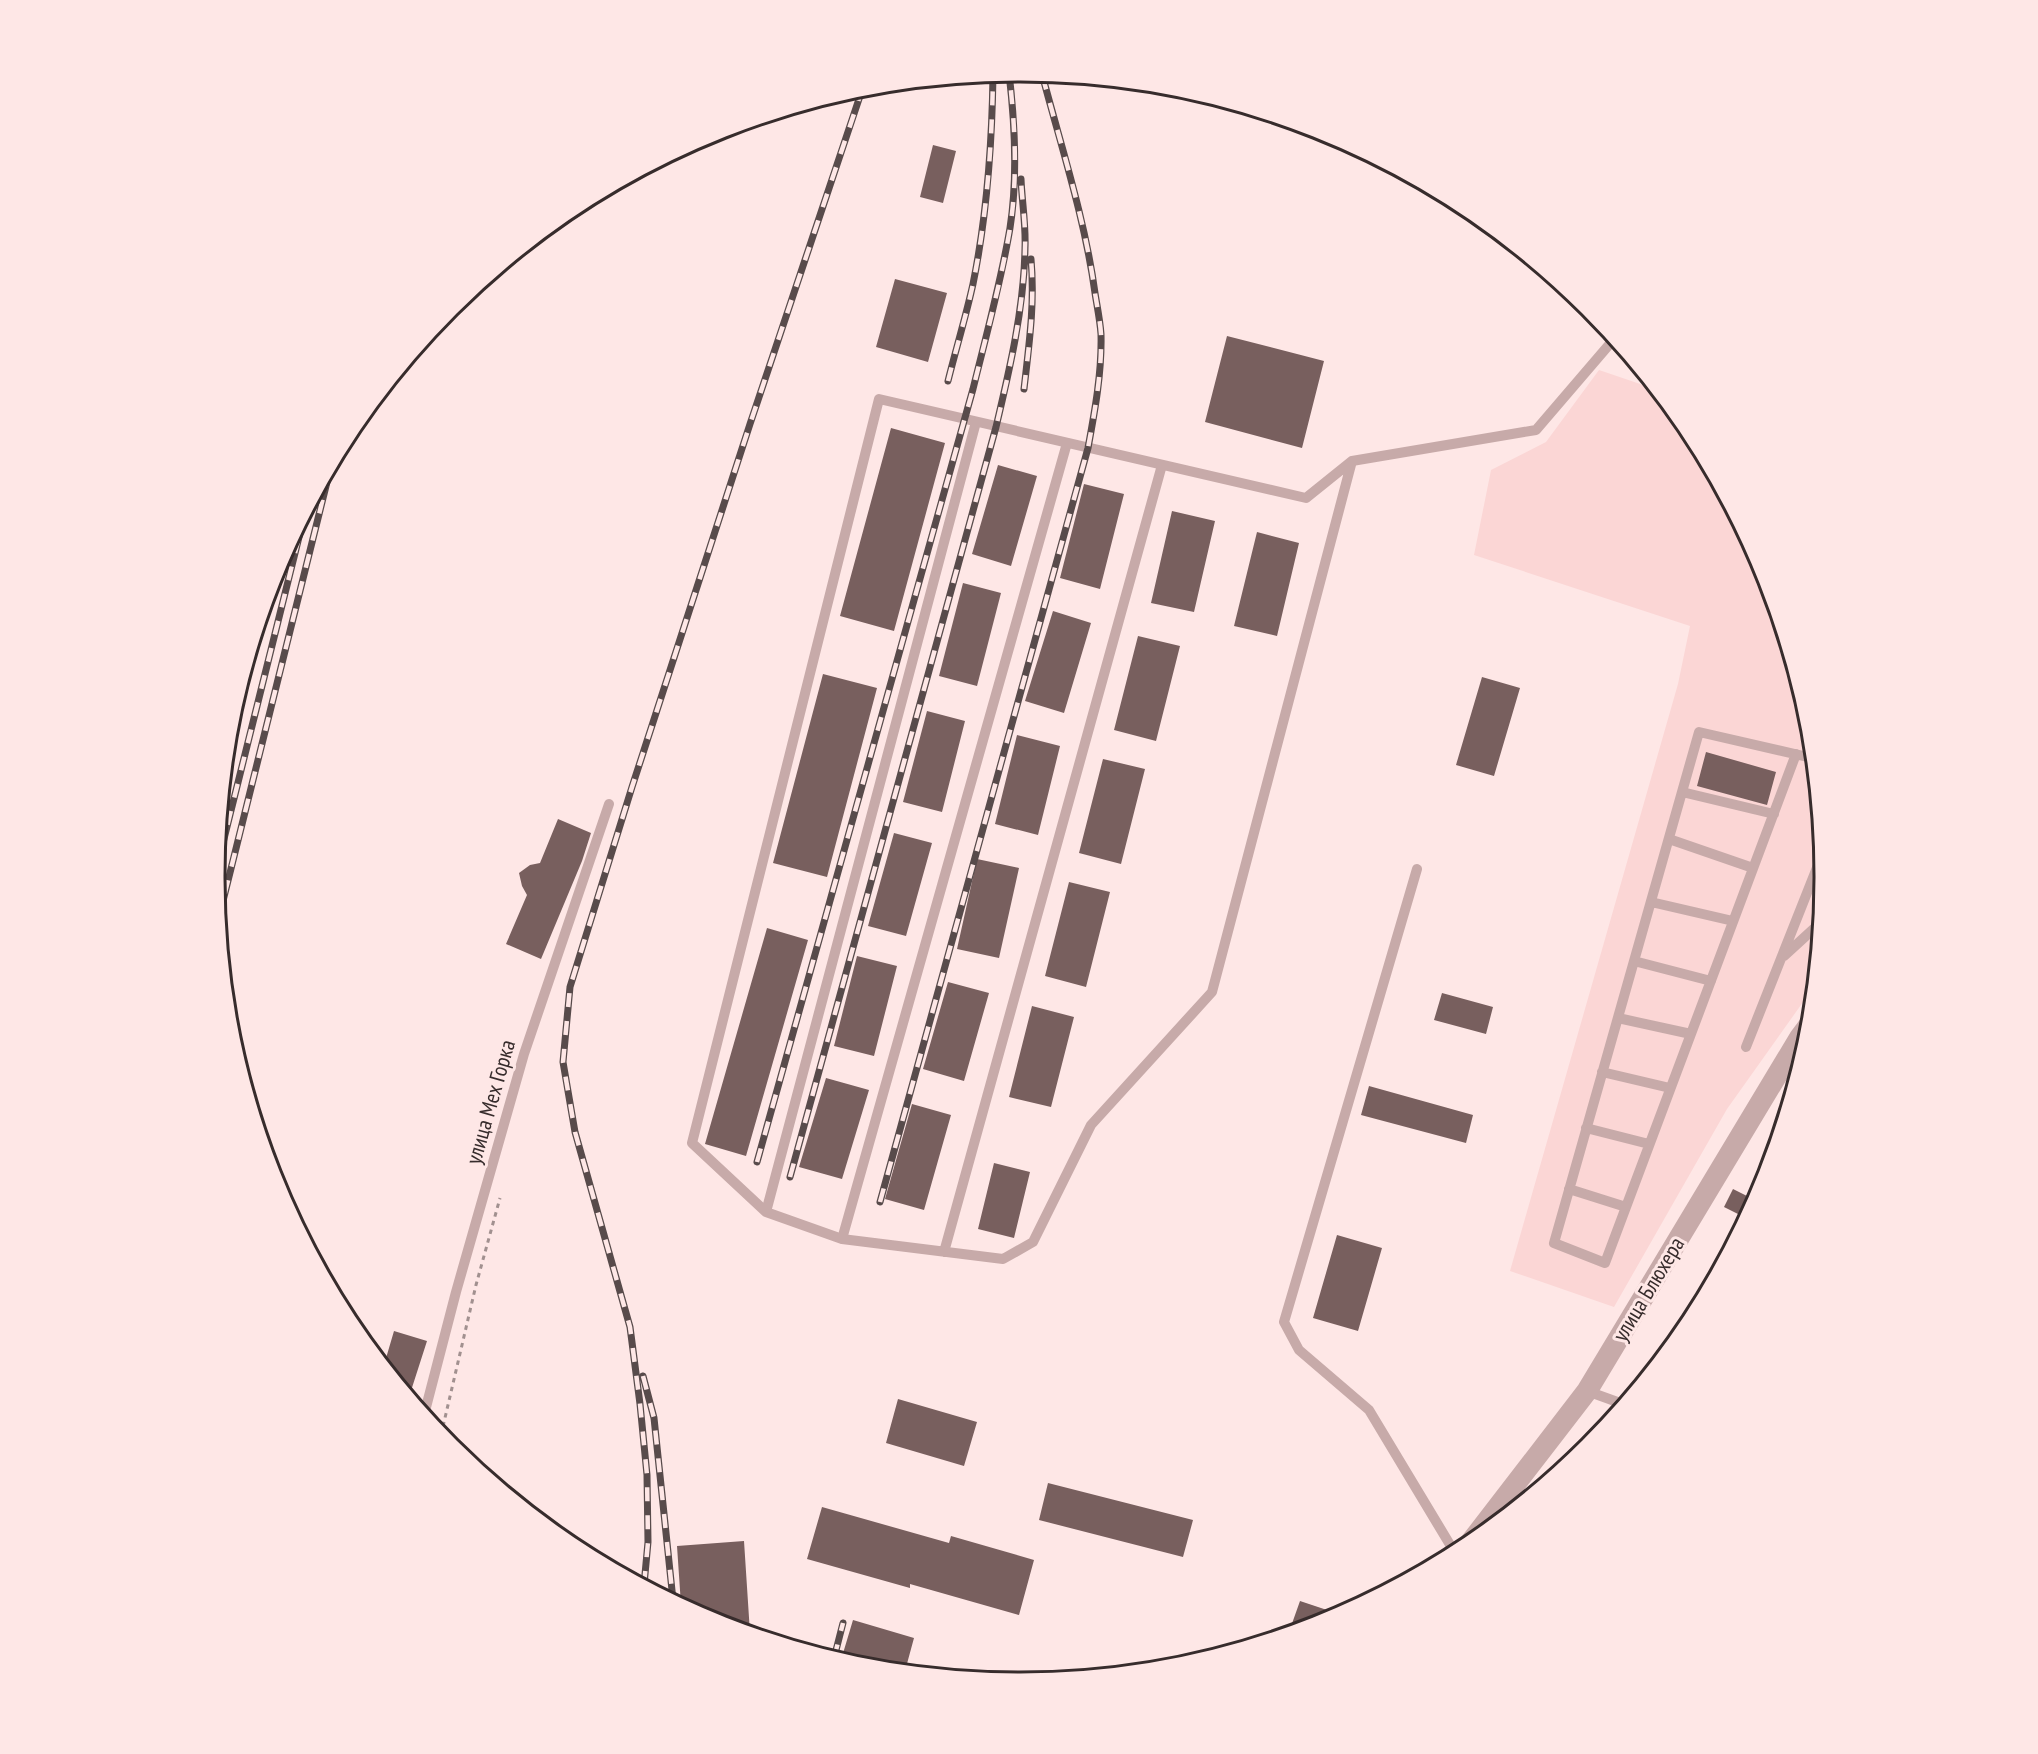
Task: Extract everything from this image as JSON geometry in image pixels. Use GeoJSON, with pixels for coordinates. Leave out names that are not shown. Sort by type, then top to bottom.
{"type":"FeatureCollection","features":[{"type":"Feature","properties":{"kind":"street","name":"улица Блюхера"},"geometry":{"type":"LineString","coordinates":[[1497,1511],[1587,1391],[1793,1054]]}},
{"type":"Feature","properties":{"kind":"lane"},"geometry":{"type":"LineString","coordinates":[[1352,461],[1212,992],[1091,1125],[1033,1242],[1003,1259],[842,1239],[766,1212],[692,1143],[879,399],[1306,498],[1352,461],[1536,430],[1609,345]]}},
{"type":"Feature","properties":{"kind":"lane"},"geometry":{"type":"LineString","coordinates":[[766,1212],[976,422]]}},
{"type":"Feature","properties":{"kind":"lane"},"geometry":{"type":"LineString","coordinates":[[842,1239],[1067,443]]}},
{"type":"Feature","properties":{"kind":"lane"},"geometry":{"type":"LineString","coordinates":[[944,1252],[1162,465]]}},
{"type":"Feature","properties":{"kind":"lane"},"geometry":{"type":"LineString","coordinates":[[1796,754],[1605,1263],[1554,1243],[1699,732],[1796,754],[1804,756]]}},
{"type":"Feature","properties":{"kind":"lane"},"geometry":{"type":"LineString","coordinates":[[1682,792],[1774,814]]}},
{"type":"Feature","properties":{"kind":"lane","name":"улица Мех Горка"},"geometry":{"type":"LineString","coordinates":[[426,1406],[456,1292],[524,1054],[609,804]]}},
{"type":"Feature","properties":{"kind":"lane"},"geometry":{"type":"LineString","coordinates":[[1669,839],[1753,868]]}},
{"type":"Feature","properties":{"kind":"lane"},"geometry":{"type":"LineString","coordinates":[[1417,869],[1284,1322],[1299,1350],[1368,1410],[1450,1544]]}},
{"type":"Feature","properties":{"kind":"lane"},"geometry":{"type":"LineString","coordinates":[[1746,1047],[1814,875]]}},
{"type":"Feature","properties":{"kind":"lane"},"geometry":{"type":"LineString","coordinates":[[1651,902],[1733,921]]}},
{"type":"Feature","properties":{"kind":"lane"},"geometry":{"type":"LineString","coordinates":[[1781,959],[1812,931]]}},
{"type":"Feature","properties":{"kind":"lane"},"geometry":{"type":"LineString","coordinates":[[1634,961],[1711,981]]}},
{"type":"Feature","properties":{"kind":"lane"},"geometry":{"type":"LineString","coordinates":[[1618,1018],[1691,1034]]}},
{"type":"Feature","properties":{"kind":"lane"},"geometry":{"type":"LineString","coordinates":[[1602,1072],[1670,1088]]}},
{"type":"Feature","properties":{"kind":"lane"},"geometry":{"type":"LineString","coordinates":[[1586,1128],[1649,1144]]}},
{"type":"Feature","properties":{"kind":"lane"},"geometry":{"type":"LineString","coordinates":[[1569,1189],[1626,1207]]}},
{"type":"Feature","properties":{"kind":"lane"},"geometry":{"type":"LineString","coordinates":[[1587,1391],[1616,1401]]}},
{"type":"Feature","properties":{"kind":"shaded area"},"geometry":{"type":"Polygon","coordinates":[[[1599,370],[1642,385],[1680,436],[1732,526],[1771,622],[1798,722],[1807,773],[1812,825],[1814,877],[1812,929],[1803,1002],[1727,1109],[1614,1307],[1510,1271],[1678,684],[1690,626],[1474,555],[1491,470],[1546,442],[1599,370]]]}},
{"type":"Feature","properties":{"kind":"building"},"geometry":{"type":"Polygon","coordinates":[[[933,145],[956,151],[943,203],[920,197],[933,145]]]}},
{"type":"Feature","properties":{"kind":"building"},"geometry":{"type":"Polygon","coordinates":[[[895,279],[947,293],[928,362],[876,347],[895,279]]]}},
{"type":"Feature","properties":{"kind":"building"},"geometry":{"type":"Polygon","coordinates":[[[1227,336],[1324,361],[1302,448],[1205,422],[1227,336]]]}},
{"type":"Feature","properties":{"kind":"building"},"geometry":{"type":"Polygon","coordinates":[[[891,428],[945,443],[894,631],[840,616],[891,428]]]}},
{"type":"Feature","properties":{"kind":"building"},"geometry":{"type":"Polygon","coordinates":[[[998,465],[1037,476],[1011,566],[972,554],[998,465]]]}},
{"type":"Feature","properties":{"kind":"building"},"geometry":{"type":"Polygon","coordinates":[[[1084,484],[1124,494],[1100,589],[1060,578],[1084,484]]]}},
{"type":"Feature","properties":{"kind":"building"},"geometry":{"type":"Polygon","coordinates":[[[1172,511],[1215,521],[1194,612],[1151,603],[1172,511]]]}},
{"type":"Feature","properties":{"kind":"building"},"geometry":{"type":"Polygon","coordinates":[[[1257,532],[1299,543],[1277,636],[1234,626],[1257,532]]]}},
{"type":"Feature","properties":{"kind":"building"},"geometry":{"type":"Polygon","coordinates":[[[963,583],[1001,593],[977,686],[939,676],[963,583]]]}},
{"type":"Feature","properties":{"kind":"building"},"geometry":{"type":"Polygon","coordinates":[[[1053,611],[1091,623],[1064,713],[1025,701],[1053,611]]]}},
{"type":"Feature","properties":{"kind":"building"},"geometry":{"type":"Polygon","coordinates":[[[1138,636],[1180,646],[1156,741],[1114,730],[1138,636]]]}},
{"type":"Feature","properties":{"kind":"building"},"geometry":{"type":"Polygon","coordinates":[[[823,674],[877,688],[827,877],[773,863],[823,674]]]}},
{"type":"Feature","properties":{"kind":"building"},"geometry":{"type":"Polygon","coordinates":[[[1482,677],[1520,688],[1494,776],[1456,765],[1482,677]]]}},
{"type":"Feature","properties":{"kind":"building"},"geometry":{"type":"Polygon","coordinates":[[[927,711],[965,721],[942,812],[903,802],[927,711]]]}},
{"type":"Feature","properties":{"kind":"building"},"geometry":{"type":"Polygon","coordinates":[[[1017,735],[1060,746],[1038,835],[995,824],[1017,735]]]}},
{"type":"Feature","properties":{"kind":"building"},"geometry":{"type":"Polygon","coordinates":[[[1706,752],[1776,772],[1767,805],[1697,786],[1706,752]]]}},
{"type":"Feature","properties":{"kind":"building"},"geometry":{"type":"Polygon","coordinates":[[[1103,759],[1145,769],[1121,864],[1079,853],[1103,759]]]}},
{"type":"Feature","properties":{"kind":"building"},"geometry":{"type":"Polygon","coordinates":[[[558,819],[591,833],[582,861],[541,959],[506,944],[527,895],[519,873],[530,865],[540,863],[558,819]]]}},
{"type":"Feature","properties":{"kind":"building"},"geometry":{"type":"Polygon","coordinates":[[[894,833],[932,843],[906,936],[868,926],[894,833]]]}},
{"type":"Feature","properties":{"kind":"building"},"geometry":{"type":"Polygon","coordinates":[[[977,859],[1019,868],[999,958],[957,949],[977,859]]]}},
{"type":"Feature","properties":{"kind":"building"},"geometry":{"type":"Polygon","coordinates":[[[1069,882],[1110,892],[1086,987],[1045,976],[1069,882]]]}},
{"type":"Feature","properties":{"kind":"building"},"geometry":{"type":"Polygon","coordinates":[[[767,928],[808,940],[746,1156],[705,1144],[767,928]]]}},
{"type":"Feature","properties":{"kind":"building"},"geometry":{"type":"Polygon","coordinates":[[[857,956],[897,966],[874,1056],[834,1046],[857,956]]]}},
{"type":"Feature","properties":{"kind":"building"},"geometry":{"type":"Polygon","coordinates":[[[948,982],[989,993],[964,1081],[923,1069],[948,982]]]}},
{"type":"Feature","properties":{"kind":"building"},"geometry":{"type":"Polygon","coordinates":[[[1442,993],[1493,1007],[1486,1034],[1434,1020],[1442,993]]]}},
{"type":"Feature","properties":{"kind":"building"},"geometry":{"type":"Polygon","coordinates":[[[1032,1006],[1074,1017],[1051,1107],[1009,1097],[1032,1006]]]}},
{"type":"Feature","properties":{"kind":"building"},"geometry":{"type":"Polygon","coordinates":[[[826,1078],[869,1090],[842,1179],[799,1167],[826,1078]]]}},
{"type":"Feature","properties":{"kind":"building"},"geometry":{"type":"Polygon","coordinates":[[[1369,1086],[1473,1115],[1466,1143],[1361,1115],[1369,1086]]]}},
{"type":"Feature","properties":{"kind":"building"},"geometry":{"type":"Polygon","coordinates":[[[912,1104],[951,1115],[924,1210],[885,1199],[912,1104]]]}},
{"type":"Feature","properties":{"kind":"building"},"geometry":{"type":"Polygon","coordinates":[[[994,1163],[1030,1172],[1014,1238],[978,1229],[994,1163]]]}},
{"type":"Feature","properties":{"kind":"building"},"geometry":{"type":"Polygon","coordinates":[[[1733,1189],[1746,1196],[1738,1214],[1724,1207],[1733,1189]]]}},
{"type":"Feature","properties":{"kind":"building"},"geometry":{"type":"Polygon","coordinates":[[[1337,1235],[1382,1248],[1358,1331],[1313,1318],[1337,1235]]]}},
{"type":"Feature","properties":{"kind":"building"},"geometry":{"type":"Polygon","coordinates":[[[394,1331],[427,1341],[412,1389],[386,1357],[394,1331]]]}},
{"type":"Feature","properties":{"kind":"building"},"geometry":{"type":"Polygon","coordinates":[[[898,1399],[977,1422],[964,1466],[886,1443],[898,1399]]]}},
{"type":"Feature","properties":{"kind":"building"},"geometry":{"type":"Polygon","coordinates":[[[1048,1483],[1193,1520],[1183,1557],[1039,1520],[1048,1483]]]}},
{"type":"Feature","properties":{"kind":"building"},"geometry":{"type":"Polygon","coordinates":[[[822,1507],[949,1543],[951,1536],[1034,1560],[1019,1615],[910,1584],[910,1588],[807,1559],[822,1507]]]}},
{"type":"Feature","properties":{"kind":"building"},"geometry":{"type":"Polygon","coordinates":[[[744,1541],[749,1624],[680,1596],[677,1546],[744,1541]]]}},
{"type":"Feature","properties":{"kind":"building"},"geometry":{"type":"Polygon","coordinates":[[[1300,1601],[1326,1610],[1323,1611],[1292,1622],[1300,1601]]]}},
{"type":"Feature","properties":{"kind":"building"},"geometry":{"type":"Polygon","coordinates":[[[853,1620],[914,1638],[907,1664],[844,1651],[853,1620]]]}},
{"type":"Feature","properties":{"kind":"railway"},"geometry":{"type":"LineString","coordinates":[[757,1162],[973,389],[998,289],[1013,209],[1015,170],[1010,82]]}},
{"type":"Feature","properties":{"kind":"railway"},"geometry":{"type":"LineString","coordinates":[[948,381],[973,284],[982,232],[990,153],[993,83]]}},
{"type":"Feature","properties":{"kind":"railway"},"geometry":{"type":"LineString","coordinates":[[880,1202],[1088,448],[1098,391],[1101,334],[1091,265],[1072,183],[1044,83]]}},
{"type":"Feature","properties":{"kind":"railway"},"geometry":{"type":"LineString","coordinates":[[645,1577],[648,1542],[647,1475],[640,1404],[630,1327],[575,1132],[563,1062],[570,987],[632,787],[750,424],[859,99]]}},
{"type":"Feature","properties":{"kind":"railway"},"geometry":{"type":"LineString","coordinates":[[790,1177],[996,427],[1022,293],[1025,231],[1021,179]]}},
{"type":"Feature","properties":{"kind":"railway"},"geometry":{"type":"LineString","coordinates":[[1024,389],[1032,308],[1031,259]]}},
{"type":"Feature","properties":{"kind":"railway"},"geometry":{"type":"LineString","coordinates":[[225,892],[325,492]]}},
{"type":"Feature","properties":{"kind":"railway"},"geometry":{"type":"LineString","coordinates":[[226,831],[296,547]]}},
{"type":"Feature","properties":{"kind":"railway"},"geometry":{"type":"LineString","coordinates":[[643,1376],[654,1418],[672,1592]]}},
{"type":"Feature","properties":{"kind":"railway"},"geometry":{"type":"LineString","coordinates":[[836,1649],[843,1623]]}}]}
